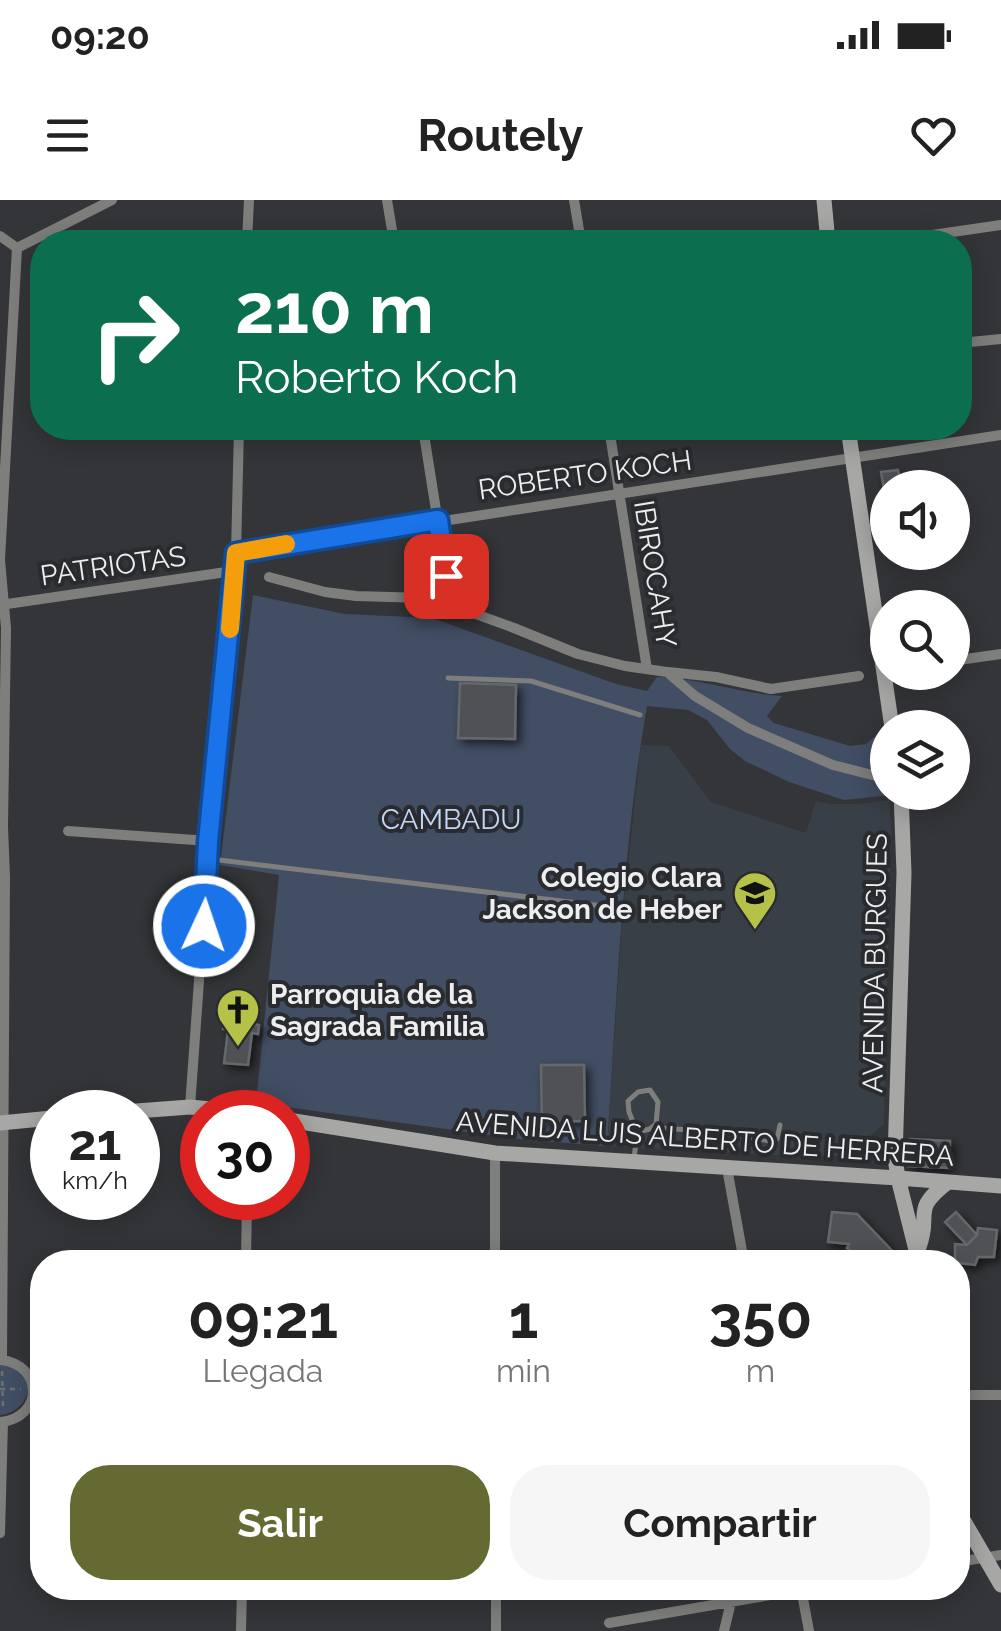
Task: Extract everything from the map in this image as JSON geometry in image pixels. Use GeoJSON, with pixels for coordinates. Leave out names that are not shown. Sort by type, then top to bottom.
{"type":"FeatureCollection","features":[{"type":"Feature","properties":{"kind":"street"},"geometry":{"type":"LineString","coordinates":[[53,230],[112,200]]}},
{"type":"Feature","properties":{"kind":"street"},"geometry":{"type":"LineString","coordinates":[[248,230],[249,200]]}},
{"type":"Feature","properties":{"kind":"street"},"geometry":{"type":"LineString","coordinates":[[387,200],[392,230]]}},
{"type":"Feature","properties":{"kind":"street"},"geometry":{"type":"LineString","coordinates":[[574,200],[578,230]]}},
{"type":"Feature","properties":{"kind":"street"},"geometry":{"type":"LineString","coordinates":[[824,200],[827,230]]}},
{"type":"Feature","properties":{"kind":"street"},"geometry":{"type":"LineString","coordinates":[[972,230],[1001,226]]}},
{"type":"Feature","properties":{"kind":"street"},"geometry":{"type":"LineString","coordinates":[[0,236],[17,248]]}},
{"type":"Feature","properties":{"kind":"street"},"geometry":{"type":"LineString","coordinates":[[17,248],[30,241]]}},
{"type":"Feature","properties":{"kind":"street"},"geometry":{"type":"LineString","coordinates":[[17,248],[0,560],[6,628],[1,827],[5,877],[1,1360],[24,1369],[30,1378]]}},
{"type":"Feature","properties":{"kind":"street"},"geometry":{"type":"LineString","coordinates":[[972,342],[1001,339]]}},
{"type":"Feature","properties":{"kind":"street","name":"ROBERTO KOCH"},"geometry":{"type":"LineString","coordinates":[[972,439],[1001,435]]}},
{"type":"Feature","properties":{"kind":"street"},"geometry":{"type":"LineString","coordinates":[[191,1090],[208,842],[236,553],[240,440]]}},
{"type":"Feature","properties":{"kind":"street"},"geometry":{"type":"LineString","coordinates":[[425,440],[451,605]]}},
{"type":"Feature","properties":{"kind":"street","name":"IBIROCAHY"},"geometry":{"type":"LineString","coordinates":[[611,440],[647,669]]}},
{"type":"Feature","properties":{"kind":"street"},"geometry":{"type":"LineString","coordinates":[[850,440],[873,590]]}},
{"type":"Feature","properties":{"kind":"street","name":"ROBERTO KOCH"},"geometry":{"type":"LineString","coordinates":[[236,553],[969,440]]}},
{"type":"Feature","properties":{"kind":"street","name":"PATRIOTAS"},"geometry":{"type":"LineString","coordinates":[[1,605],[234,571]]}},
{"type":"Feature","properties":{"kind":"street"},"geometry":{"type":"LineString","coordinates":[[269,578],[325,592],[413,596],[451,605],[578,654],[625,666],[771,690],[859,676]]}},
{"type":"Feature","properties":{"kind":"street"},"geometry":{"type":"LineString","coordinates":[[970,660],[1000,657]]}},
{"type":"Feature","properties":{"kind":"street"},"geometry":{"type":"LineString","coordinates":[[667,672],[696,696],[748,728],[833,766],[870,775]]}},
{"type":"Feature","properties":{"kind":"street","name":"AVENIDA BURGUES"},"geometry":{"type":"LineString","coordinates":[[902,810],[904,873],[895,1158],[916,1250]]}},
{"type":"Feature","properties":{"kind":"street"},"geometry":{"type":"LineString","coordinates":[[68,831],[208,842]]}},
{"type":"Feature","properties":{"kind":"street"},"geometry":{"type":"LineString","coordinates":[[1,1123],[30,1120]]}},
{"type":"Feature","properties":{"kind":"street","name":"AVENIDA LUIS ALBERTO DE HERRERA"},"geometry":{"type":"LineString","coordinates":[[310,1124],[494,1153],[1001,1186]]}},
{"type":"Feature","properties":{"kind":"street"},"geometry":{"type":"LineString","coordinates":[[494,1153],[496,1250]]}},
{"type":"Feature","properties":{"kind":"street"},"geometry":{"type":"LineString","coordinates":[[727,1168],[742,1250]]}},
{"type":"Feature","properties":{"kind":"street","name":"AVENIDA BURGUES"},"geometry":{"type":"LineString","coordinates":[[920,1250],[923,1209],[927,1200],[948,1182]]}},
{"type":"Feature","properties":{"kind":"street"},"geometry":{"type":"LineString","coordinates":[[246,1250],[247,1220]]}},
{"type":"Feature","properties":{"kind":"street"},"geometry":{"type":"LineString","coordinates":[[970,1395],[1001,1395]]}},
{"type":"Feature","properties":{"kind":"street"},"geometry":{"type":"LineString","coordinates":[[0,1533],[1,1422],[14,1420],[30,1403]]}},
{"type":"Feature","properties":{"kind":"street"},"geometry":{"type":"LineString","coordinates":[[970,1526],[993,1556],[1001,1585]]}},
{"type":"Feature","properties":{"kind":"street"},"geometry":{"type":"LineString","coordinates":[[242,1600],[242,1631]]}},
{"type":"Feature","properties":{"kind":"street"},"geometry":{"type":"LineString","coordinates":[[496,1600],[496,1631]]}},
{"type":"Feature","properties":{"kind":"street"},"geometry":{"type":"LineString","coordinates":[[609,1623],[741,1600]]}},
{"type":"Feature","properties":{"kind":"street"},"geometry":{"type":"LineString","coordinates":[[805,1600],[809,1631]]}},
{"type":"Feature","properties":{"kind":"street"},"geometry":{"type":"LineString","coordinates":[[724,1631],[731,1602]]}},
{"type":"Feature","properties":{"kind":"lane"},"geometry":{"type":"LineString","coordinates":[[448,678],[531,681],[640,716]]}},
{"type":"Feature","properties":{"kind":"lane"},"geometry":{"type":"LineString","coordinates":[[208,859],[611,907]]}},
{"type":"Feature","properties":{"kind":"lane"},"geometry":{"type":"LineString","coordinates":[[633,1162],[637,1132],[628,1101],[638,1092],[650,1090],[658,1102],[656,1124],[637,1132]]}},
{"type":"Feature","properties":{"kind":"lane"},"geometry":{"type":"LineString","coordinates":[[656,1124],[770,1141],[777,1139],[780,1126]]}},
{"type":"Feature","properties":{"kind":"path"},"geometry":{"type":"LineString","coordinates":[[1,1360],[1,1422]]}},
{"type":"Feature","properties":{"kind":"path"},"geometry":{"type":"LineString","coordinates":[[1,1389],[30,1389]]}},
{"type":"Feature","properties":{"kind":"shaded area","name":"Colegio Clara Jackson de Heber"},"geometry":{"type":"Polygon","coordinates":[[[641,745],[669,746],[711,802],[806,833],[816,801],[870,803],[870,810],[890,810],[884,1124],[845,1156],[607,1146],[623,910],[641,745]]]}},
{"type":"Feature","properties":{"kind":"green space","name":"CAMBADU"},"geometry":{"type":"Polygon","coordinates":[[[253,595],[345,614],[432,618],[616,684],[647,691],[657,677],[782,696],[767,716],[774,723],[850,746],[870,740],[870,797],[844,800],[789,782],[745,761],[707,720],[688,710],[647,706],[626,870],[607,1146],[527,1140],[310,1110],[310,1090],[257,1090],[279,875],[220,865],[253,595]]]}},
{"type":"Feature","properties":{"kind":"green space"},"geometry":{"type":"Polygon","coordinates":[[[0,1365],[23,1375],[28,1389],[16,1409],[0,1415],[0,1365]]]}},
{"type":"Feature","properties":{"kind":"building"},"geometry":{"type":"Polygon","coordinates":[[[460,683],[516,685],[515,739],[458,738],[460,683]]]}},
{"type":"Feature","properties":{"kind":"building","name":"Parroquia de la Sagrada Familia"},"geometry":{"type":"Polygon","coordinates":[[[241,1011],[246,1013],[249,1023],[259,1025],[258,1034],[252,1033],[248,1065],[224,1063],[228,1030],[223,1029],[224,1021],[230,1021],[241,1011]]]}},
{"type":"Feature","properties":{"kind":"building"},"geometry":{"type":"Polygon","coordinates":[[[541,1065],[584,1065],[585,1121],[542,1122],[541,1065]]]}},
{"type":"Feature","properties":{"kind":"building"},"geometry":{"type":"Polygon","coordinates":[[[910,1139],[950,1141],[949,1168],[908,1166],[910,1139]]]}},
{"type":"Feature","properties":{"kind":"building"},"geometry":{"type":"Polygon","coordinates":[[[832,1212],[857,1214],[891,1250],[849,1250],[849,1244],[828,1242],[832,1212]]]}},
{"type":"Feature","properties":{"kind":"building"},"geometry":{"type":"Polygon","coordinates":[[[956,1212],[977,1235],[967,1245],[945,1222],[956,1212]]]}},
{"type":"Feature","properties":{"kind":"building"},"geometry":{"type":"Polygon","coordinates":[[[978,1228],[997,1230],[994,1257],[978,1257],[975,1265],[970,1264],[970,1250],[955,1250],[955,1244],[967,1245],[978,1228]]]}},
{"type":"Feature","properties":{"kind":"slow traffic"},"geometry":{"type":"LineString","coordinates":[[230,629],[236,553],[286,544]]}},
{"type":"Feature","properties":{"kind":"place","name":"Colegio Clara Jackson de Heber"},"geometry":{"type":"Point","coordinates":[755,931]}},
{"type":"Feature","properties":{"kind":"place","name":"Parroquia de la Sagrada Familia"},"geometry":{"type":"Point","coordinates":[238,1048]}},
{"type":"Feature","properties":{"kind":"route"},"geometry":{"type":"LineString","coordinates":[[204,926],[208,842],[236,553],[438,520],[446,576]]}}]}
